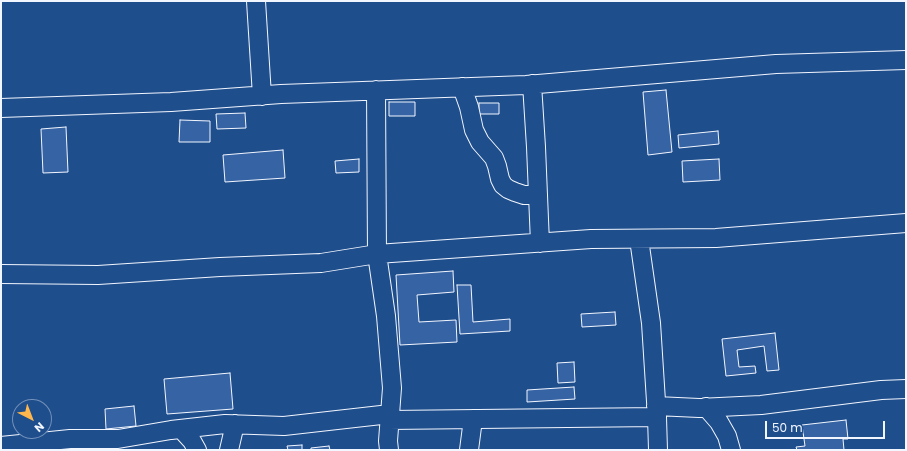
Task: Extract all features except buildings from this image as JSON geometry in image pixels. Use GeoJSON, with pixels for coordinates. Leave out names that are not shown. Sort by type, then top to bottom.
{"type":"FeatureCollection","features":[{"type":"Feature","properties":{"kind":"street"},"geometry":{"type":"LineString","coordinates":[[256,1],[262,96]]}},
{"type":"Feature","properties":{"kind":"street"},"geometry":{"type":"LineString","coordinates":[[1,108],[171,102],[376,90],[532,84],[776,64],[906,60]]}},
{"type":"Feature","properties":{"kind":"street"},"geometry":{"type":"LineString","coordinates":[[532,84],[540,243]]}},
{"type":"Feature","properties":{"kind":"street"},"geometry":{"type":"LineString","coordinates":[[462,87],[469,107],[474,130],[480,142],[494,158],[503,184],[515,192],[538,195]]}},
{"type":"Feature","properties":{"kind":"street"},"geometry":{"type":"LineString","coordinates":[[376,90],[377,254],[386,316],[392,388],[388,450]]}},
{"type":"Feature","properties":{"kind":"street"},"geometry":{"type":"LineString","coordinates":[[1,274],[98,275],[220,267],[321,263],[377,254],[591,239],[716,238],[906,223]]}},
{"type":"Feature","properties":{"kind":"street"},"geometry":{"type":"LineString","coordinates":[[640,239],[651,323],[658,450]]}},
{"type":"Feature","properties":{"kind":"street"},"geometry":{"type":"LineString","coordinates":[[1,446],[70,439],[118,438],[225,424],[284,426],[389,417],[473,418],[657,412],[761,405],[881,390],[906,389]]}},
{"type":"Feature","properties":{"kind":"street"},"geometry":{"type":"LineString","coordinates":[[706,408],[719,422],[727,436],[730,450]]}},
{"type":"Feature","properties":{"kind":"street"},"geometry":{"type":"LineString","coordinates":[[469,450],[473,418]]}},
{"type":"Feature","properties":{"kind":"street"},"geometry":{"type":"LineString","coordinates":[[229,450],[235,424]]}},
{"type":"Feature","properties":{"kind":"street"},"geometry":{"type":"LineString","coordinates":[[181,429],[192,441],[197,450]]}}]}
